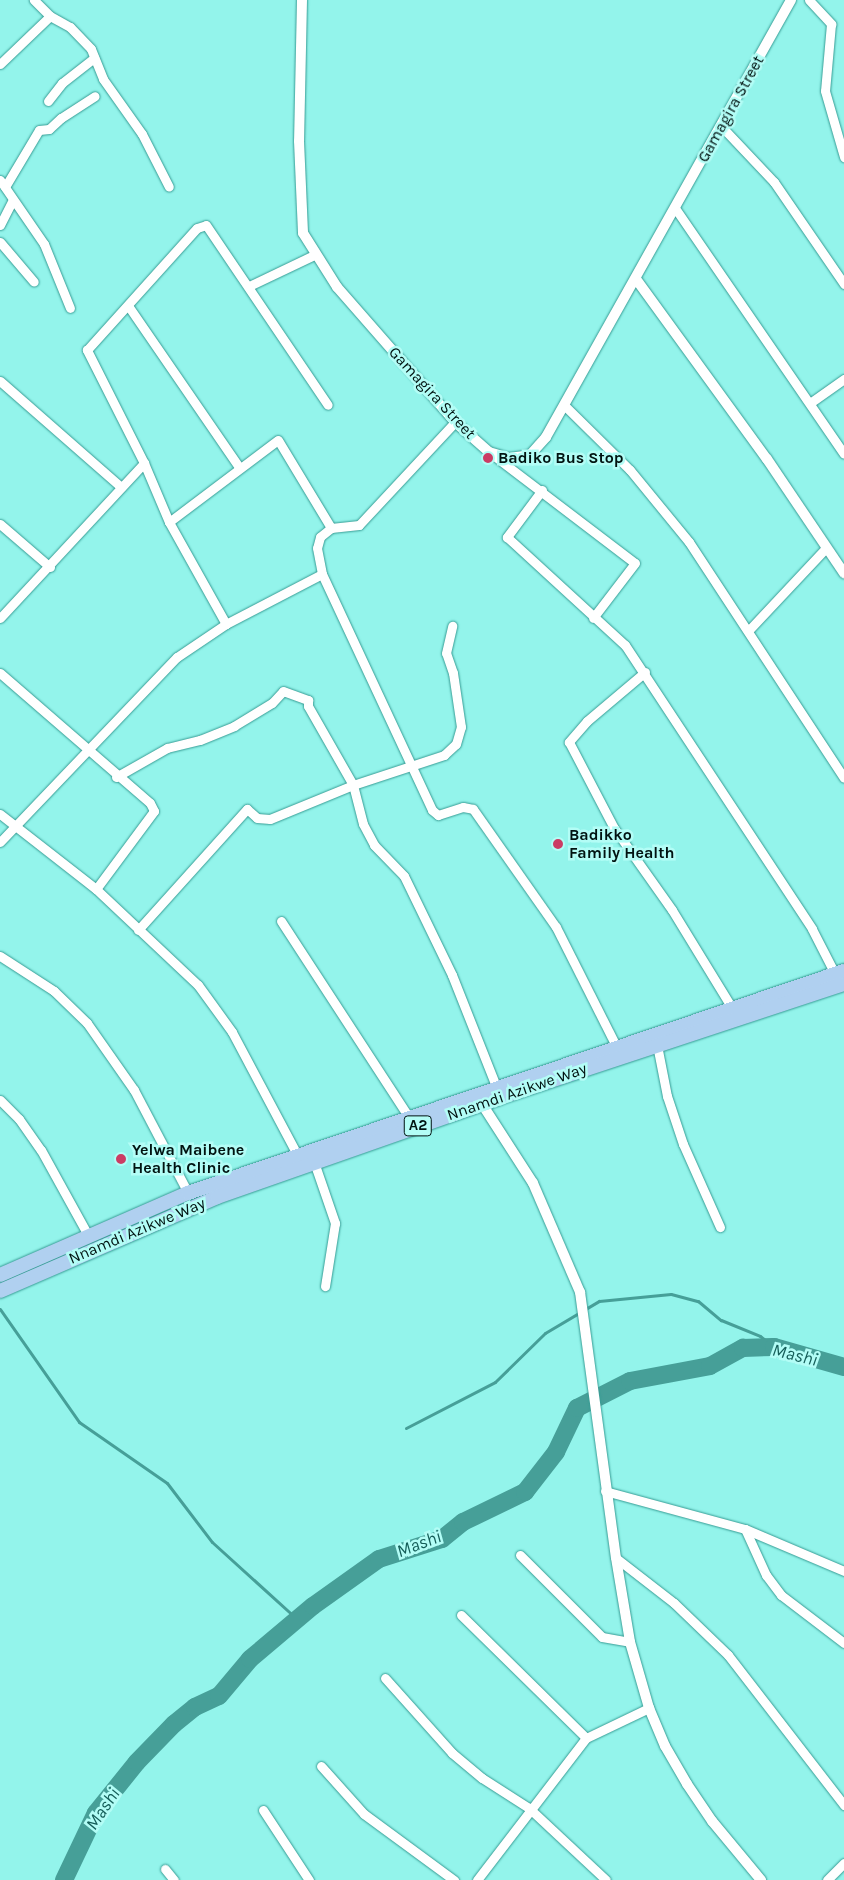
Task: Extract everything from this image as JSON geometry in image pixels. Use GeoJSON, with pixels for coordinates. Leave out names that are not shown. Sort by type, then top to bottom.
{"type":"FeatureCollection","features":[{"type":"Feature","properties":{"kind":"highway","name":"Nnamdi Azikwe Way"},"geometry":{"type":"LineString","coordinates":[[0,1275],[188,1193],[297,1154],[732,1008],[841,976]]}},
{"type":"Feature","properties":{"kind":"highway","name":"Nnamdi Azikwe Way"},"geometry":{"type":"LineString","coordinates":[[0,1292],[108,1242],[314,1162],[657,1045],[841,976]]}},
{"type":"Feature","properties":{"kind":"street"},"geometry":{"type":"LineString","coordinates":[[34,0],[50,16],[70,27],[91,49],[103,79],[142,134],[170,188]]}},
{"type":"Feature","properties":{"kind":"street","name":"Gamagira Street"},"geometry":{"type":"LineString","coordinates":[[302,0],[299,141],[302,223],[314,256],[337,287],[455,422],[489,452],[509,458],[530,455],[546,437],[722,127],[791,0]]}},
{"type":"Feature","properties":{"kind":"street"},"geometry":{"type":"LineString","coordinates":[[809,0],[831,24],[826,91],[844,157]]}},
{"type":"Feature","properties":{"kind":"street"},"geometry":{"type":"LineString","coordinates":[[0,64],[50,16]]}},
{"type":"Feature","properties":{"kind":"street"},"geometry":{"type":"LineString","coordinates":[[48,101],[62,83],[94,58]]}},
{"type":"Feature","properties":{"kind":"street"},"geometry":{"type":"LineString","coordinates":[[70,308],[44,244],[2,184],[39,130],[50,129],[60,118],[95,96]]}},
{"type":"Feature","properties":{"kind":"street"},"geometry":{"type":"LineString","coordinates":[[722,127],[774,182],[844,284]]}},
{"type":"Feature","properties":{"kind":"street"},"geometry":{"type":"LineString","coordinates":[[0,225],[13,200]]}},
{"type":"Feature","properties":{"kind":"street"},"geometry":{"type":"LineString","coordinates":[[675,208],[844,454]]}},
{"type":"Feature","properties":{"kind":"street"},"geometry":{"type":"LineString","coordinates":[[226,624],[169,522],[144,463],[87,350],[129,307],[201,225],[210,227],[328,405]]}},
{"type":"Feature","properties":{"kind":"street"},"geometry":{"type":"LineString","coordinates":[[0,242],[34,282]]}},
{"type":"Feature","properties":{"kind":"street"},"geometry":{"type":"LineString","coordinates":[[249,286],[314,256]]}},
{"type":"Feature","properties":{"kind":"street"},"geometry":{"type":"LineString","coordinates":[[636,279],[767,459],[844,573]]}},
{"type":"Feature","properties":{"kind":"street"},"geometry":{"type":"LineString","coordinates":[[129,307],[239,467]]}},
{"type":"Feature","properties":{"kind":"street"},"geometry":{"type":"LineString","coordinates":[[810,403],[844,379]]}},
{"type":"Feature","properties":{"kind":"street"},"geometry":{"type":"LineString","coordinates":[[0,381],[121,487]]}},
{"type":"Feature","properties":{"kind":"street"},"geometry":{"type":"LineString","coordinates":[[565,406],[630,470],[689,542],[844,778]]}},
{"type":"Feature","properties":{"kind":"street"},"geometry":{"type":"LineString","coordinates":[[455,422],[359,525],[331,528],[320,537],[317,548],[322,574],[434,813],[463,807],[473,809],[556,927],[616,1046]]}},
{"type":"Feature","properties":{"kind":"street"},"geometry":{"type":"LineString","coordinates":[[169,522],[239,467],[278,440],[331,528]]}},
{"type":"Feature","properties":{"kind":"street"},"geometry":{"type":"LineString","coordinates":[[489,452],[542,490],[636,563],[593,618]]}},
{"type":"Feature","properties":{"kind":"street"},"geometry":{"type":"LineString","coordinates":[[0,618],[50,568],[144,463]]}},
{"type":"Feature","properties":{"kind":"street"},"geometry":{"type":"LineString","coordinates":[[542,490],[507,537],[625,646],[645,672],[841,976]]}},
{"type":"Feature","properties":{"kind":"street"},"geometry":{"type":"LineString","coordinates":[[0,524],[50,568]]}},
{"type":"Feature","properties":{"kind":"street"},"geometry":{"type":"LineString","coordinates":[[748,631],[826,548]]}},
{"type":"Feature","properties":{"kind":"street"},"geometry":{"type":"LineString","coordinates":[[0,842],[16,828],[177,658],[226,624],[322,574]]}},
{"type":"Feature","properties":{"kind":"street"},"geometry":{"type":"LineString","coordinates":[[138,930],[247,809],[257,818],[270,819],[353,784],[444,755],[456,744],[460,727],[453,673],[446,653],[452,626]]}},
{"type":"Feature","properties":{"kind":"street"},"geometry":{"type":"LineString","coordinates":[[645,672],[587,721],[569,742],[614,828],[672,910],[732,1008]]}},
{"type":"Feature","properties":{"kind":"street"},"geometry":{"type":"LineString","coordinates":[[0,673],[89,750],[116,776],[150,803],[154,811],[96,889]]}},
{"type":"Feature","properties":{"kind":"street"},"geometry":{"type":"LineString","coordinates":[[116,776],[167,748],[200,740],[234,726],[272,703],[283,692],[308,700],[308,706],[353,784],[363,824],[374,845],[404,876],[452,975],[496,1086]]}},
{"type":"Feature","properties":{"kind":"street"},"geometry":{"type":"LineString","coordinates":[[0,814],[96,889],[198,985],[232,1032],[297,1154]]}},
{"type":"Feature","properties":{"kind":"street"},"geometry":{"type":"LineString","coordinates":[[281,920],[408,1116]]}},
{"type":"Feature","properties":{"kind":"street"},"geometry":{"type":"LineString","coordinates":[[0,956],[54,992],[87,1023],[134,1090],[188,1193]]}},
{"type":"Feature","properties":{"kind":"street"},"geometry":{"type":"LineString","coordinates":[[657,1045],[667,1096],[683,1144],[720,1228]]}},
{"type":"Feature","properties":{"kind":"street"},"geometry":{"type":"LineString","coordinates":[[0,1100],[19,1118],[41,1150],[88,1235]]}},
{"type":"Feature","properties":{"kind":"street"},"geometry":{"type":"LineString","coordinates":[[482,1104],[533,1184],[580,1292],[597,1407],[605,1491],[616,1558],[630,1642],[649,1708],[665,1746],[687,1784],[712,1821],[760,1880]]}},
{"type":"Feature","properties":{"kind":"street"},"geometry":{"type":"LineString","coordinates":[[314,1162],[335,1223],[325,1286]]}},
{"type":"Feature","properties":{"kind":"street"},"geometry":{"type":"LineString","coordinates":[[605,1491],[745,1529],[844,1571]]}},
{"type":"Feature","properties":{"kind":"street"},"geometry":{"type":"LineString","coordinates":[[745,1529],[766,1575],[781,1596],[844,1643]]}},
{"type":"Feature","properties":{"kind":"street"},"geometry":{"type":"LineString","coordinates":[[520,1555],[602,1637],[630,1642]]}},
{"type":"Feature","properties":{"kind":"street"},"geometry":{"type":"LineString","coordinates":[[616,1558],[674,1603],[728,1655],[844,1805]]}},
{"type":"Feature","properties":{"kind":"street"},"geometry":{"type":"LineString","coordinates":[[461,1615],[586,1738]]}},
{"type":"Feature","properties":{"kind":"street"},"geometry":{"type":"LineString","coordinates":[[385,1678],[452,1753],[482,1778],[530,1808],[606,1880]]}},
{"type":"Feature","properties":{"kind":"street"},"geometry":{"type":"LineString","coordinates":[[477,1880],[530,1808],[586,1738],[649,1708]]}},
{"type":"Feature","properties":{"kind":"street"},"geometry":{"type":"LineString","coordinates":[[321,1766],[364,1814],[454,1880]]}},
{"type":"Feature","properties":{"kind":"street"},"geometry":{"type":"LineString","coordinates":[[263,1810],[309,1880]]}},
{"type":"Feature","properties":{"kind":"street"},"geometry":{"type":"LineString","coordinates":[[827,1880],[844,1863]]}},
{"type":"Feature","properties":{"kind":"street"},"geometry":{"type":"LineString","coordinates":[[165,1869],[174,1880]]}},
{"type":"Feature","properties":{"kind":"waterway"},"geometry":{"type":"LineString","coordinates":[[406,1428],[495,1382],[545,1333],[599,1301],[671,1294],[698,1301],[721,1320],[760,1336],[774,1347]]}},
{"type":"Feature","properties":{"kind":"waterway"},"geometry":{"type":"LineString","coordinates":[[0,1309],[79,1422],[167,1483],[212,1542],[297,1619]]}},
{"type":"Feature","properties":{"kind":"waterway","name":"Mashi"},"geometry":{"type":"LineString","coordinates":[[64,1880],[96,1813],[137,1762],[174,1724],[195,1707],[219,1696],[250,1659],[313,1606],[379,1559],[442,1539],[463,1522],[525,1492],[556,1452],[577,1408],[630,1381],[710,1366],[743,1348],[774,1347],[844,1367]]}},
{"type":"Feature","properties":{"kind":"place","name":"Badiko Bus Stop"},"geometry":{"type":"Point","coordinates":[488,458]}},
{"type":"Feature","properties":{"kind":"place","name":"Badikko Family Health"},"geometry":{"type":"Point","coordinates":[558,844]}},
{"type":"Feature","properties":{"kind":"place","name":"Yelwa Maibene Health Clinic"},"geometry":{"type":"Point","coordinates":[121,1159]}}]}
